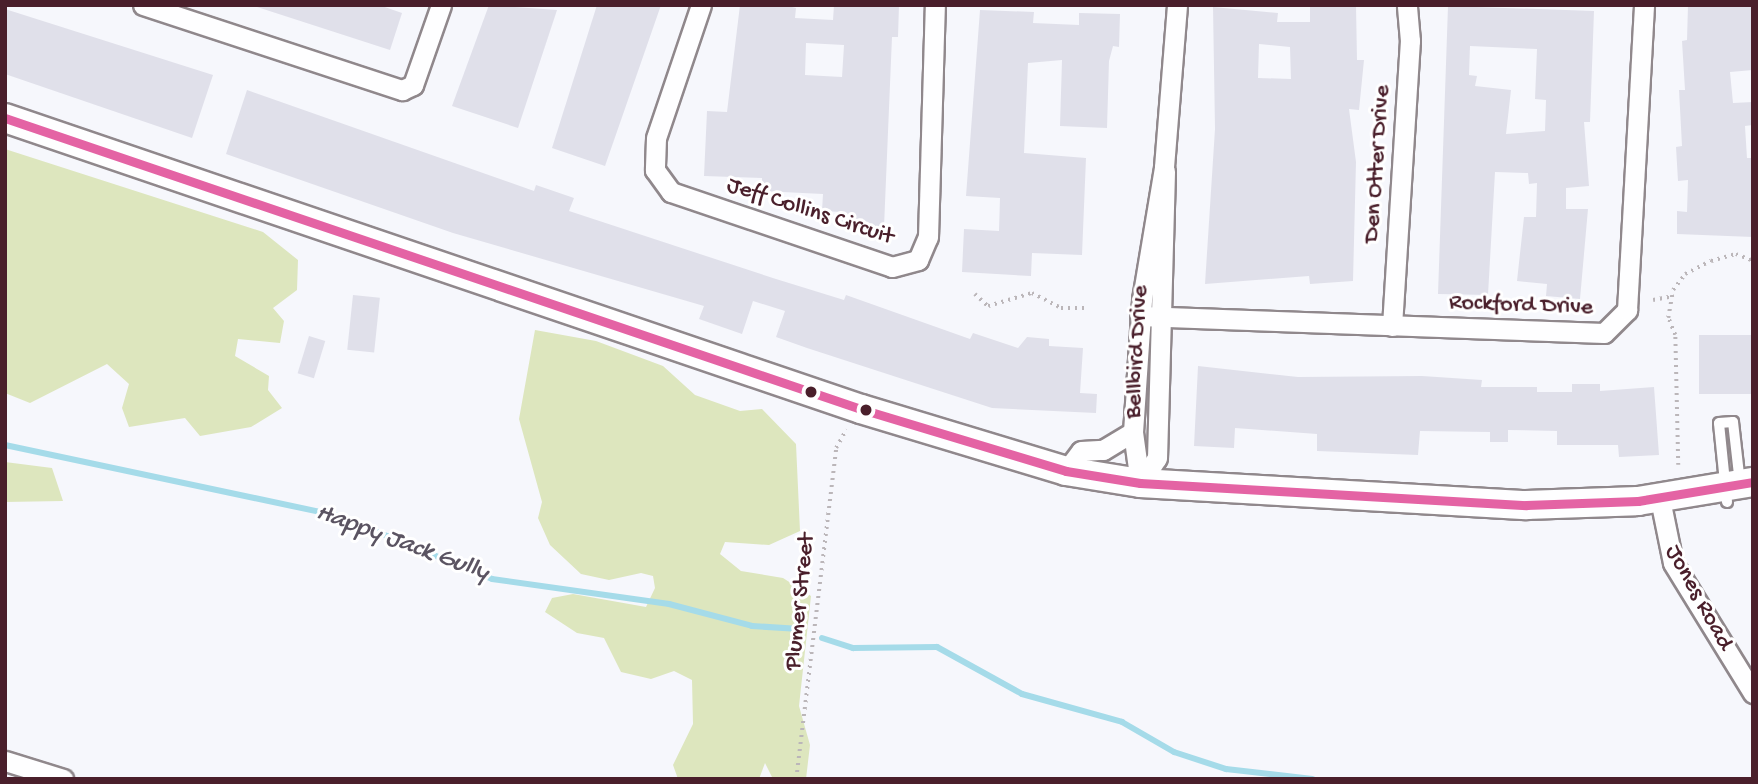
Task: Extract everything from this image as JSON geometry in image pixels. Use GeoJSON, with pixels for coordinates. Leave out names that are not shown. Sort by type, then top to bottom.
{"type":"FeatureCollection","features":[{"type":"Feature","properties":{"kind":"street"},"geometry":{"type":"LineString","coordinates":[[144,5],[402,90],[413,85],[441,5]]}},
{"type":"Feature","properties":{"kind":"street","name":"Jeff Collins Circuit"},"geometry":{"type":"LineString","coordinates":[[701,5],[656,138],[655,170],[671,192],[892,267],[918,260],[928,237],[935,5]]}},
{"type":"Feature","properties":{"kind":"street","name":"Bellbird Drive"},"geometry":{"type":"LineString","coordinates":[[1140,483],[1133,432],[1140,317],[1164,167],[1177,5]]}},
{"type":"Feature","properties":{"kind":"street","name":"Den Otter Drive"},"geometry":{"type":"LineString","coordinates":[[1392,326],[1410,41],[1406,5]]}},
{"type":"Feature","properties":{"kind":"street","name":"Rockford Drive"},"geometry":{"type":"LineString","coordinates":[[1140,317],[1594,335],[1622,320],[1644,5]]}},
{"type":"Feature","properties":{"kind":"street"},"geometry":{"type":"LineString","coordinates":[[5,118],[861,409],[1066,471],[1140,483],[1527,505],[1665,498],[1739,490]]}},
{"type":"Feature","properties":{"kind":"street","name":"Bellbird Drive"},"geometry":{"type":"LineString","coordinates":[[1140,483],[1157,458],[1169,190],[1164,167]]}},
{"type":"Feature","properties":{"kind":"street","name":"Bellbird Drive"},"geometry":{"type":"LineString","coordinates":[[1066,471],[1081,451],[1103,450],[1133,432]]}},
{"type":"Feature","properties":{"kind":"street","name":"Jones Road"},"geometry":{"type":"LineString","coordinates":[[1665,498],[1673,563],[1753,692]]}},
{"type":"Feature","properties":{"kind":"street"},"geometry":{"type":"LineString","coordinates":[[5,761],[63,779]]}},
{"type":"Feature","properties":{"kind":"lane"},"geometry":{"type":"LineString","coordinates":[[1733,422],[1739,490],[1719,424],[1733,422]]}},
{"type":"Feature","properties":{"kind":"path"},"geometry":{"type":"LineString","coordinates":[[1678,465],[1675,335],[1668,318],[1676,281],[1711,261],[1735,254],[1753,261]]}},
{"type":"Feature","properties":{"kind":"path"},"geometry":{"type":"LineString","coordinates":[[975,294],[988,306],[1032,293],[1061,308],[1083,308]]}},
{"type":"Feature","properties":{"kind":"path"},"geometry":{"type":"LineString","coordinates":[[1653,300],[1674,296]]}},
{"type":"Feature","properties":{"kind":"path","name":"Plumer Street"},"geometry":{"type":"LineString","coordinates":[[796,779],[836,448],[845,430]]}},
{"type":"Feature","properties":{"kind":"green space"},"geometry":{"type":"Polygon","coordinates":[[[5,149],[263,232],[298,260],[297,290],[273,308],[284,321],[280,343],[238,339],[235,356],[269,376],[268,390],[282,408],[251,427],[200,436],[185,418],[129,427],[122,408],[129,384],[107,364],[30,403],[5,393],[5,149]]]}},
{"type":"Feature","properties":{"kind":"green space"},"geometry":{"type":"Polygon","coordinates":[[[535,330],[596,341],[663,366],[695,395],[740,411],[762,409],[796,444],[800,531],[769,545],[725,542],[720,554],[741,571],[783,578],[811,596],[799,706],[810,745],[806,779],[773,779],[765,763],[759,779],[678,779],[673,765],[693,724],[692,680],[674,671],[651,679],[621,672],[604,638],[577,633],[545,612],[552,598],[573,594],[646,607],[655,588],[653,576],[641,573],[609,580],[581,574],[550,545],[538,518],[542,502],[519,419],[535,330]]]}},
{"type":"Feature","properties":{"kind":"green space"},"geometry":{"type":"Polygon","coordinates":[[[5,462],[52,468],[63,501],[5,502],[5,462]]]}},
{"type":"Feature","properties":{"kind":"building"},"geometry":{"type":"Polygon","coordinates":[[[251,5],[379,5],[402,13],[390,50],[251,5]]]}},
{"type":"Feature","properties":{"kind":"building"},"geometry":{"type":"Polygon","coordinates":[[[489,5],[557,10],[518,128],[452,106],[489,5]]]}},
{"type":"Feature","properties":{"kind":"building"},"geometry":{"type":"Polygon","coordinates":[[[597,5],[661,5],[605,166],[552,148],[597,5]]]}},
{"type":"Feature","properties":{"kind":"building"},"geometry":{"type":"Polygon","coordinates":[[[740,5],[784,5],[796,8],[795,18],[833,20],[834,5],[899,5],[898,37],[892,37],[884,227],[842,225],[842,212],[822,211],[823,194],[762,191],[762,178],[704,176],[707,111],[727,112],[740,5]],[[806,43],[805,75],[842,77],[844,45],[806,43]]]}},
{"type":"Feature","properties":{"kind":"building"},"geometry":{"type":"Polygon","coordinates":[[[1310,5],[1356,5],[1357,60],[1364,60],[1359,110],[1349,109],[1356,162],[1353,281],[1310,284],[1309,276],[1205,284],[1215,129],[1213,7],[1278,13],[1277,22],[1310,22],[1310,5]],[[1259,44],[1258,78],[1291,79],[1290,47],[1259,44]]]}},
{"type":"Feature","properties":{"kind":"building"},"geometry":{"type":"Polygon","coordinates":[[[1688,5],[1753,5],[1753,70],[1730,72],[1733,103],[1753,102],[1753,125],[1745,126],[1747,158],[1753,158],[1753,237],[1677,234],[1677,211],[1687,212],[1688,180],[1678,181],[1676,147],[1682,146],[1679,90],[1685,90],[1682,41],[1687,40],[1688,5]]]}},
{"type":"Feature","properties":{"kind":"building"},"geometry":{"type":"Polygon","coordinates":[[[1448,6],[1594,11],[1590,122],[1584,122],[1589,186],[1566,188],[1566,209],[1588,209],[1580,299],[1546,296],[1547,284],[1517,281],[1524,217],[1536,217],[1537,183],[1529,184],[1528,173],[1495,172],[1488,295],[1438,294],[1448,6]],[[1470,46],[1469,75],[1477,76],[1475,86],[1511,90],[1506,134],[1545,131],[1546,100],[1535,99],[1537,49],[1470,46]]]}},
{"type":"Feature","properties":{"kind":"building"},"geometry":{"type":"Polygon","coordinates":[[[5,9],[213,75],[192,138],[5,74],[5,9]]]}},
{"type":"Feature","properties":{"kind":"building"},"geometry":{"type":"Polygon","coordinates":[[[980,10],[1034,12],[1033,23],[1079,25],[1079,13],[1120,14],[1119,47],[1113,46],[1109,61],[1107,128],[1060,126],[1062,60],[1028,63],[1024,153],[1086,158],[1082,255],[1032,253],[1031,276],[962,272],[964,229],[999,231],[1000,198],[966,196],[980,10]]]}},
{"type":"Feature","properties":{"kind":"building"},"geometry":{"type":"Polygon","coordinates":[[[247,90],[534,191],[536,185],[574,198],[569,211],[844,300],[846,295],[970,339],[973,333],[1018,348],[1027,337],[1049,339],[1049,346],[1083,348],[1080,393],[1097,394],[1096,413],[992,408],[807,348],[776,337],[785,311],[753,301],[742,334],[699,319],[704,306],[453,233],[226,154],[247,90]]]}},
{"type":"Feature","properties":{"kind":"building"},"geometry":{"type":"Polygon","coordinates":[[[353,295],[380,298],[374,353],[347,350],[353,295]]]}},
{"type":"Feature","properties":{"kind":"building"},"geometry":{"type":"Polygon","coordinates":[[[1699,335],[1753,335],[1753,394],[1699,394],[1699,335]]]}},
{"type":"Feature","properties":{"kind":"building"},"geometry":{"type":"Polygon","coordinates":[[[309,336],[325,341],[314,378],[298,373],[309,336]]]}},
{"type":"Feature","properties":{"kind":"building"},"geometry":{"type":"Polygon","coordinates":[[[1198,366],[1298,377],[1422,376],[1482,380],[1481,387],[1537,387],[1537,392],[1572,392],[1572,384],[1600,384],[1600,391],[1654,387],[1659,455],[1619,457],[1618,445],[1557,445],[1557,431],[1508,430],[1508,442],[1490,442],[1490,432],[1420,431],[1418,455],[1317,451],[1317,434],[1235,428],[1234,448],[1194,446],[1198,366]]]}},
{"type":"Feature","properties":{"kind":"waterway","name":"Happy Jack Gully"},"geometry":{"type":"LineString","coordinates":[[5,445],[338,516],[492,579],[669,604],[752,626],[800,629]]}},
{"type":"Feature","properties":{"kind":"waterway","name":"Happy Jack Gully"},"geometry":{"type":"LineString","coordinates":[[822,638],[853,648],[937,647],[1022,694],[1122,722],[1174,752],[1226,769],[1312,779]]}},
{"type":"Feature","properties":{"kind":"transit line"},"geometry":{"type":"LineString","coordinates":[[5,118],[861,409],[1066,471],[1140,483],[1526,505],[1638,501],[1753,482]]}}]}
